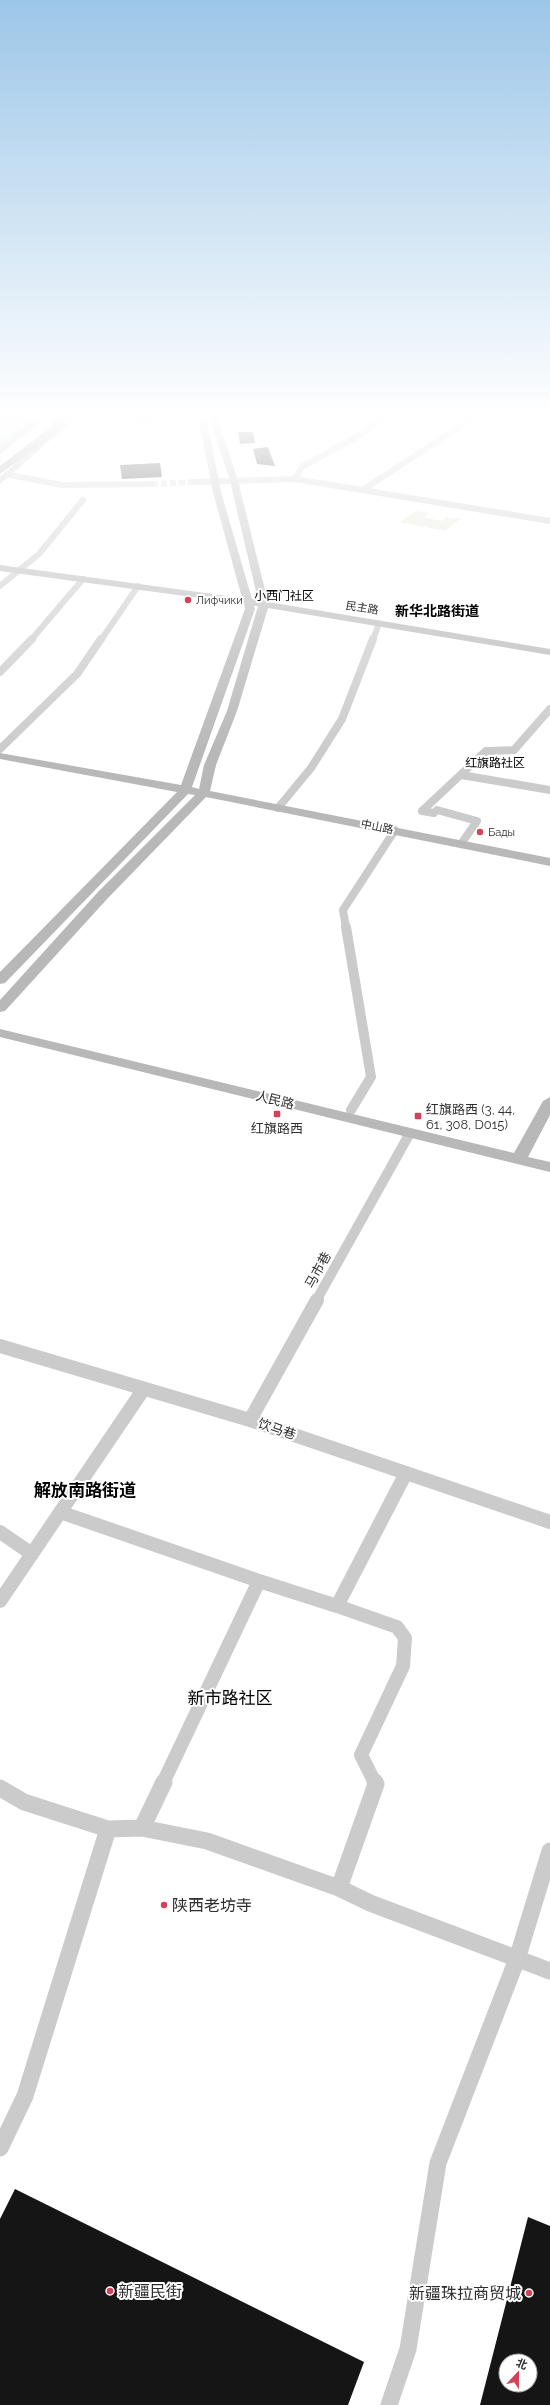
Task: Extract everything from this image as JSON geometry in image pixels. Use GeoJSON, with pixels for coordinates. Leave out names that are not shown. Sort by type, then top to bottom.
{"type":"FeatureCollection","features":[{"type":"Feature","properties":{"kind":"main road"},"geometry":{"type":"LineString","coordinates":[[0,980],[172,806],[185,790],[250,609],[228,528]]}},
{"type":"Feature","properties":{"kind":"main road"},"geometry":{"type":"LineString","coordinates":[[0,1008],[103,895],[206,789],[210,765],[232,711],[264,604],[245,528]]}},
{"type":"Feature","properties":{"kind":"main road","name":"民主路"},"geometry":{"type":"LineString","coordinates":[[0,568],[264,604],[550,652]]}},
{"type":"Feature","properties":{"kind":"main road"},"geometry":{"type":"LineString","coordinates":[[0,756],[126,779],[168,779],[192,770]]}},
{"type":"Feature","properties":{"kind":"main road","name":"中山路"},"geometry":{"type":"LineString","coordinates":[[126,779],[185,790],[206,789],[241,800],[278,808],[395,830],[550,862]]}},
{"type":"Feature","properties":{"kind":"main road","name":"人民路"},"geometry":{"type":"LineString","coordinates":[[0,1025],[351,1110],[521,1156],[550,1167]]}},
{"type":"Feature","properties":{"kind":"main road","name":"人民路"},"geometry":{"type":"LineString","coordinates":[[0,1033],[410,1133],[521,1156],[550,1158]]}},
{"type":"Feature","properties":{"kind":"main road"},"geometry":{"type":"LineString","coordinates":[[521,1156],[550,1101]]}},
{"type":"Feature","properties":{"kind":"street"},"geometry":{"type":"LineString","coordinates":[[0,586],[39,554],[60,528]]}},
{"type":"Feature","properties":{"kind":"street"},"geometry":{"type":"LineString","coordinates":[[0,672],[25,647],[84,579]]}},
{"type":"Feature","properties":{"kind":"street"},"geometry":{"type":"LineString","coordinates":[[0,749],[77,674],[138,586]]}},
{"type":"Feature","properties":{"kind":"street"},"geometry":{"type":"LineString","coordinates":[[278,808],[311,768],[342,719],[379,623]]}},
{"type":"Feature","properties":{"kind":"street"},"geometry":{"type":"LineString","coordinates":[[461,844],[476,821],[437,810],[434,813],[422,811],[486,752],[514,750],[550,710]]}},
{"type":"Feature","properties":{"kind":"street"},"geometry":{"type":"LineString","coordinates":[[461,775],[499,784],[518,784],[550,790]]}},
{"type":"Feature","properties":{"kind":"street"},"geometry":{"type":"LineString","coordinates":[[351,1110],[371,1077],[343,910],[395,830]]}},
{"type":"Feature","properties":{"kind":"street","name":"马市巷"},"geometry":{"type":"LineString","coordinates":[[250,1420],[410,1133]]}},
{"type":"Feature","properties":{"kind":"street","name":"饮马巷"},"geometry":{"type":"LineString","coordinates":[[0,1346],[143,1390],[250,1420],[550,1522]]}},
{"type":"Feature","properties":{"kind":"street"},"geometry":{"type":"LineString","coordinates":[[0,1601],[143,1390]]}},
{"type":"Feature","properties":{"kind":"street"},"geometry":{"type":"LineString","coordinates":[[337,1606],[406,1473]]}},
{"type":"Feature","properties":{"kind":"street"},"geometry":{"type":"LineString","coordinates":[[60,1512],[396,1627],[405,1638],[403,1666],[361,1755],[376,1784],[339,1888]]}},
{"type":"Feature","properties":{"kind":"street"},"geometry":{"type":"LineString","coordinates":[[0,1532],[32,1554]]}},
{"type":"Feature","properties":{"kind":"street"},"geometry":{"type":"LineString","coordinates":[[142,1828],[259,1581]]}},
{"type":"Feature","properties":{"kind":"street"},"geometry":{"type":"LineString","coordinates":[[0,1788],[24,1802],[108,1829],[142,1828],[207,1841],[339,1888],[370,1903],[550,1971]]}},
{"type":"Feature","properties":{"kind":"street"},"geometry":{"type":"LineString","coordinates":[[0,2148],[25,2096],[108,1829]]}},
{"type":"Feature","properties":{"kind":"street"},"geometry":{"type":"LineString","coordinates":[[389,2405],[408,2350],[438,2163],[517,1959],[550,1851]]}},
{"type":"Feature","properties":{"kind":"shaded area"},"geometry":{"type":"Polygon","coordinates":[[[431,528],[448,528],[445,531],[431,528]]]}},
{"type":"Feature","properties":{"kind":"building","name":"新疆民街"},"geometry":{"type":"Polygon","coordinates":[[[15,2189],[364,2362],[348,2405],[0,2405],[0,2219],[15,2189]]]}},
{"type":"Feature","properties":{"kind":"building","name":"新疆珠拉商贸城"},"geometry":{"type":"Polygon","coordinates":[[[528,2217],[550,2226],[550,2405],[480,2405],[528,2217]]]}},
{"type":"Feature","properties":{"kind":"place","name":"Лифчики"},"geometry":{"type":"Point","coordinates":[188,600]}},
{"type":"Feature","properties":{"kind":"place","name":"Бады"},"geometry":{"type":"Point","coordinates":[480,832]}},
{"type":"Feature","properties":{"kind":"place","name":"红旗路西"},"geometry":{"type":"Point","coordinates":[277,1114]}},
{"type":"Feature","properties":{"kind":"place","name":"红旗路西 (3, 44, 61, 308, D015)"},"geometry":{"type":"Point","coordinates":[418,1116]}},
{"type":"Feature","properties":{"kind":"place","name":"陕西老坊寺"},"geometry":{"type":"Point","coordinates":[164,1905]}},
{"type":"Feature","properties":{"kind":"place","name":"新疆民街"},"geometry":{"type":"Point","coordinates":[110,2291]}},
{"type":"Feature","properties":{"kind":"place","name":"新疆珠拉商贸城"},"geometry":{"type":"Point","coordinates":[529,2293]}},
{"type":"Feature","properties":{"kind":"district","name":"小西门社区"},"geometry":{"type":"Point","coordinates":[284,596]}},
{"type":"Feature","properties":{"kind":"district","name":"新华北路街道"},"geometry":{"type":"Point","coordinates":[437,611]}},
{"type":"Feature","properties":{"kind":"district","name":"红旗路社区"},"geometry":{"type":"Point","coordinates":[495,763]}},
{"type":"Feature","properties":{"kind":"district","name":"解放南路街道"},"geometry":{"type":"Point","coordinates":[85,1490]}},
{"type":"Feature","properties":{"kind":"district","name":"新市路社区"},"geometry":{"type":"Point","coordinates":[230,1698]}}]}
